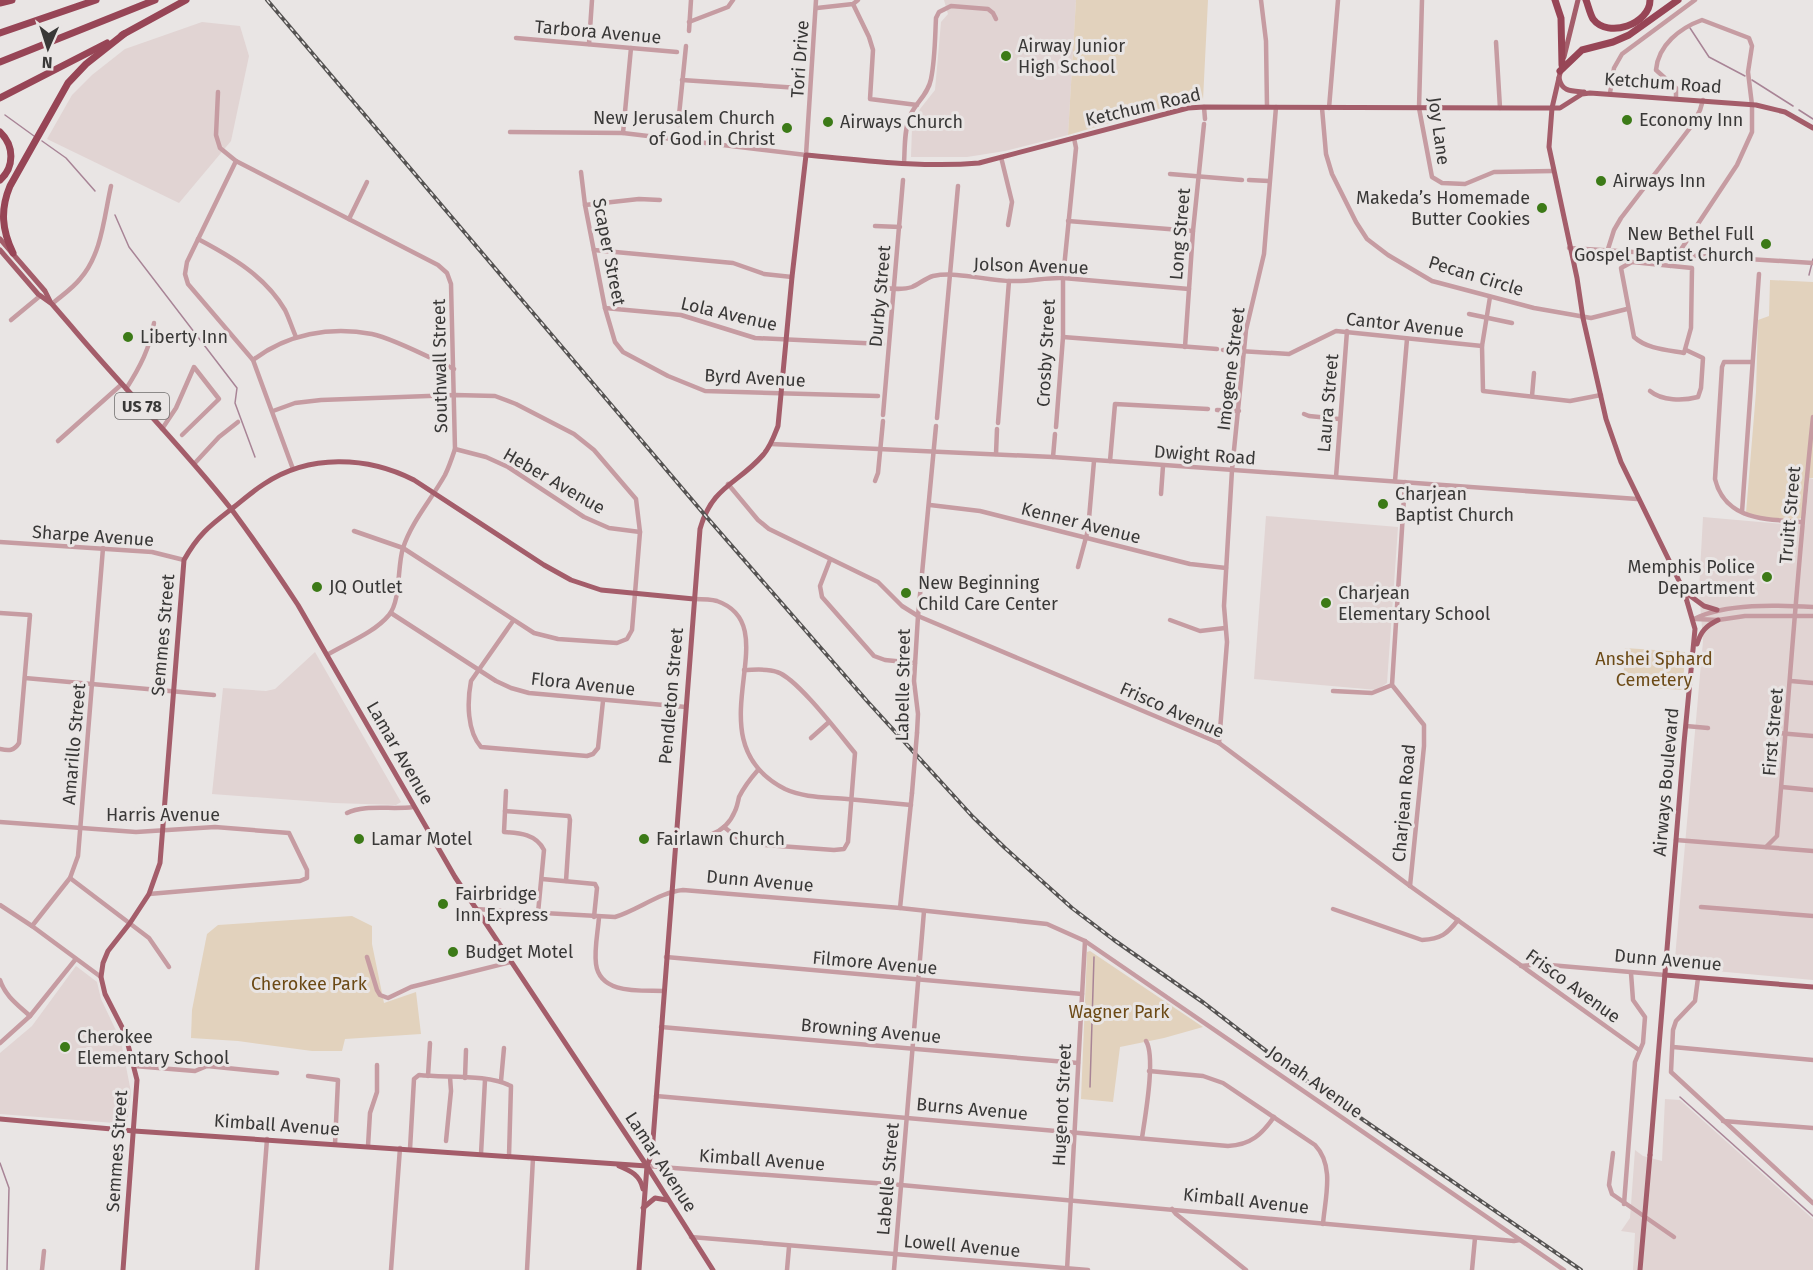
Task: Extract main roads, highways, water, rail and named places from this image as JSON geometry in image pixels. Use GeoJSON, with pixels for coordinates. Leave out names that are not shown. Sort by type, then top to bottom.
{"type":"FeatureCollection","features":[{"type":"Feature","properties":{"kind":"highway"},"geometry":{"type":"LineString","coordinates":[[0,3],[12,0]]}},
{"type":"Feature","properties":{"kind":"highway"},"geometry":{"type":"LineString","coordinates":[[0,33],[96,0]]}},
{"type":"Feature","properties":{"kind":"highway"},"geometry":{"type":"LineString","coordinates":[[0,62],[155,0]]}},
{"type":"Feature","properties":{"kind":"highway"},"geometry":{"type":"LineString","coordinates":[[0,98],[186,0]]}},
{"type":"Feature","properties":{"kind":"highway"},"geometry":{"type":"LineString","coordinates":[[1555,0],[1561,18],[1560,71]]}},
{"type":"Feature","properties":{"kind":"highway"},"geometry":{"type":"LineString","coordinates":[[1586,0],[1593,18],[1611,28],[1628,26],[1642,18],[1650,5],[1650,0]]}},
{"type":"Feature","properties":{"kind":"highway"},"geometry":{"type":"LineString","coordinates":[[1560,71],[1582,50],[1629,35],[1678,0]]}},
{"type":"Feature","properties":{"kind":"highway"},"geometry":{"type":"LineString","coordinates":[[13,253],[3,228],[1,213],[3,200],[10,186],[68,83],[86,64],[124,34]]}},
{"type":"Feature","properties":{"kind":"highway"},"geometry":{"type":"LineString","coordinates":[[0,103],[83,55]]}},
{"type":"Feature","properties":{"kind":"highway"},"geometry":{"type":"LineString","coordinates":[[0,132],[8,140],[12,152],[9,168],[0,180]]}},
{"type":"Feature","properties":{"kind":"main road","name":"Airways Boulevard"},"geometry":{"type":"LineString","coordinates":[[1578,0],[1552,108],[1549,147],[1553,171],[1606,419],[1637,499],[1684,591],[1694,619],[1695,629],[1640,1270]]}},
{"type":"Feature","properties":{"kind":"main road"},"geometry":{"type":"LineString","coordinates":[[1560,71],[1562,87],[1567,90],[1590,93]]}},
{"type":"Feature","properties":{"kind":"main road","name":"Ketchum Road"},"geometry":{"type":"LineString","coordinates":[[807,155],[958,165],[979,163],[1188,108],[1560,108],[1582,94],[1590,93],[1752,105],[1779,110],[1799,118],[1813,128]]}},
{"type":"Feature","properties":{"kind":"main road","name":"Pendleton Street"},"geometry":{"type":"LineString","coordinates":[[639,1270],[647,1166],[652,1154],[700,529],[703,516],[713,499],[762,457],[771,444],[781,416],[792,277],[807,155]]}},
{"type":"Feature","properties":{"kind":"main road","name":"Lamar Avenue"},"geometry":{"type":"LineString","coordinates":[[0,239],[45,291],[52,304],[194,465],[273,567],[475,909],[647,1166],[713,1270]]}},
{"type":"Feature","properties":{"kind":"main road","name":"Lamar Avenue"},"geometry":{"type":"LineString","coordinates":[[0,251],[40,296],[52,304]]}},
{"type":"Feature","properties":{"kind":"main road","name":"Semmes Street"},"geometry":{"type":"LineString","coordinates":[[123,1270],[137,1087],[125,1033],[105,994],[101,977],[108,951],[149,894],[160,863],[184,560],[197,538],[265,483],[292,469],[340,461],[366,463],[394,470],[571,580],[601,590],[694,599]]}},
{"type":"Feature","properties":{"kind":"main road"},"geometry":{"type":"LineString","coordinates":[[1684,591],[1704,606],[1717,610]]}},
{"type":"Feature","properties":{"kind":"main road"},"geometry":{"type":"LineString","coordinates":[[1693,654],[1700,633],[1706,626],[1718,620]]}},
{"type":"Feature","properties":{"kind":"main road","name":"Dunn Avenue"},"geometry":{"type":"LineString","coordinates":[[1665,975],[1813,987]]}},
{"type":"Feature","properties":{"kind":"main road","name":"Kimball Avenue"},"geometry":{"type":"LineString","coordinates":[[0,1119],[134,1131],[647,1166]]}},
{"type":"Feature","properties":{"kind":"main road"},"geometry":{"type":"LineString","coordinates":[[615,1164],[639,1178],[644,1195]]}},
{"type":"Feature","properties":{"kind":"main road"},"geometry":{"type":"LineString","coordinates":[[643,1208],[655,1198],[668,1200]]}},
{"type":"Feature","properties":{"kind":"waterway"},"geometry":{"type":"LineString","coordinates":[[1690,28],[1709,57],[1745,76]]}},
{"type":"Feature","properties":{"kind":"waterway"},"geometry":{"type":"LineString","coordinates":[[1752,80],[1793,106]]}},
{"type":"Feature","properties":{"kind":"waterway"},"geometry":{"type":"LineString","coordinates":[[1799,110],[1813,119]]}},
{"type":"Feature","properties":{"kind":"waterway"},"geometry":{"type":"LineString","coordinates":[[5,115],[34,136]]}},
{"type":"Feature","properties":{"kind":"waterway"},"geometry":{"type":"LineString","coordinates":[[42,141],[66,158],[95,191]]}},
{"type":"Feature","properties":{"kind":"waterway"},"geometry":{"type":"LineString","coordinates":[[115,215],[129,247],[237,388],[235,403],[255,457]]}},
{"type":"Feature","properties":{"kind":"waterway"},"geometry":{"type":"LineString","coordinates":[[1809,275],[1813,259]]}},
{"type":"Feature","properties":{"kind":"waterway"},"geometry":{"type":"LineString","coordinates":[[1090,1087],[1094,957]]}},
{"type":"Feature","properties":{"kind":"waterway"},"geometry":{"type":"LineString","coordinates":[[1680,1097],[1813,1216]]}},
{"type":"Feature","properties":{"kind":"waterway"},"geometry":{"type":"LineString","coordinates":[[0,1163],[9,1188],[7,1270]]}},
{"type":"Feature","properties":{"kind":"railway"},"geometry":{"type":"LineString","coordinates":[[267,0],[704,514],[867,701],[973,817],[1005,848],[1072,908],[1204,1003],[1291,1070],[1581,1270]]}},
{"type":"Feature","properties":{"kind":"place","name":"Airway Junior High School"},"geometry":{"type":"Point","coordinates":[1006,56]}},
{"type":"Feature","properties":{"kind":"place","name":"Economy Inn"},"geometry":{"type":"Point","coordinates":[1627,120]}},
{"type":"Feature","properties":{"kind":"place","name":"Airways Church"},"geometry":{"type":"Point","coordinates":[828,122]}},
{"type":"Feature","properties":{"kind":"place","name":"New Jerusalem Church of God in Christ"},"geometry":{"type":"Point","coordinates":[787,128]}},
{"type":"Feature","properties":{"kind":"place","name":"Airways Inn"},"geometry":{"type":"Point","coordinates":[1601,181]}},
{"type":"Feature","properties":{"kind":"place","name":"Makeda’s Homemade Butter Cookies"},"geometry":{"type":"Point","coordinates":[1542,208]}},
{"type":"Feature","properties":{"kind":"place","name":"New Bethel Full Gospel Baptist Church"},"geometry":{"type":"Point","coordinates":[1766,244]}},
{"type":"Feature","properties":{"kind":"place","name":"Liberty Inn"},"geometry":{"type":"Point","coordinates":[128,337]}},
{"type":"Feature","properties":{"kind":"place","name":"Charjean Baptist Church"},"geometry":{"type":"Point","coordinates":[1383,504]}},
{"type":"Feature","properties":{"kind":"place","name":"Memphis Police Department"},"geometry":{"type":"Point","coordinates":[1767,577]}},
{"type":"Feature","properties":{"kind":"place","name":"JQ Outlet"},"geometry":{"type":"Point","coordinates":[317,587]}},
{"type":"Feature","properties":{"kind":"place","name":"New Beginning Child Care Center"},"geometry":{"type":"Point","coordinates":[906,593]}},
{"type":"Feature","properties":{"kind":"place","name":"Charjean Elementary School"},"geometry":{"type":"Point","coordinates":[1326,603]}},
{"type":"Feature","properties":{"kind":"place","name":"Lamar Motel"},"geometry":{"type":"Point","coordinates":[359,839]}},
{"type":"Feature","properties":{"kind":"place","name":"Fairlawn Church"},"geometry":{"type":"Point","coordinates":[644,839]}},
{"type":"Feature","properties":{"kind":"place","name":"Fairbridge Inn Express"},"geometry":{"type":"Point","coordinates":[443,904]}},
{"type":"Feature","properties":{"kind":"place","name":"Budget Motel"},"geometry":{"type":"Point","coordinates":[453,952]}},
{"type":"Feature","properties":{"kind":"place","name":"Cherokee Elementary School"},"geometry":{"type":"Point","coordinates":[65,1047]}},
{"type":"Feature","properties":{"kind":"park label","name":"Anshei Sphard Cemetery"},"geometry":{"type":"Point","coordinates":[1654,669]}},
{"type":"Feature","properties":{"kind":"park label","name":"Cherokee Park"},"geometry":{"type":"Point","coordinates":[309,984]}},
{"type":"Feature","properties":{"kind":"park label","name":"Wagner Park"},"geometry":{"type":"Point","coordinates":[1119,1012]}}]}
